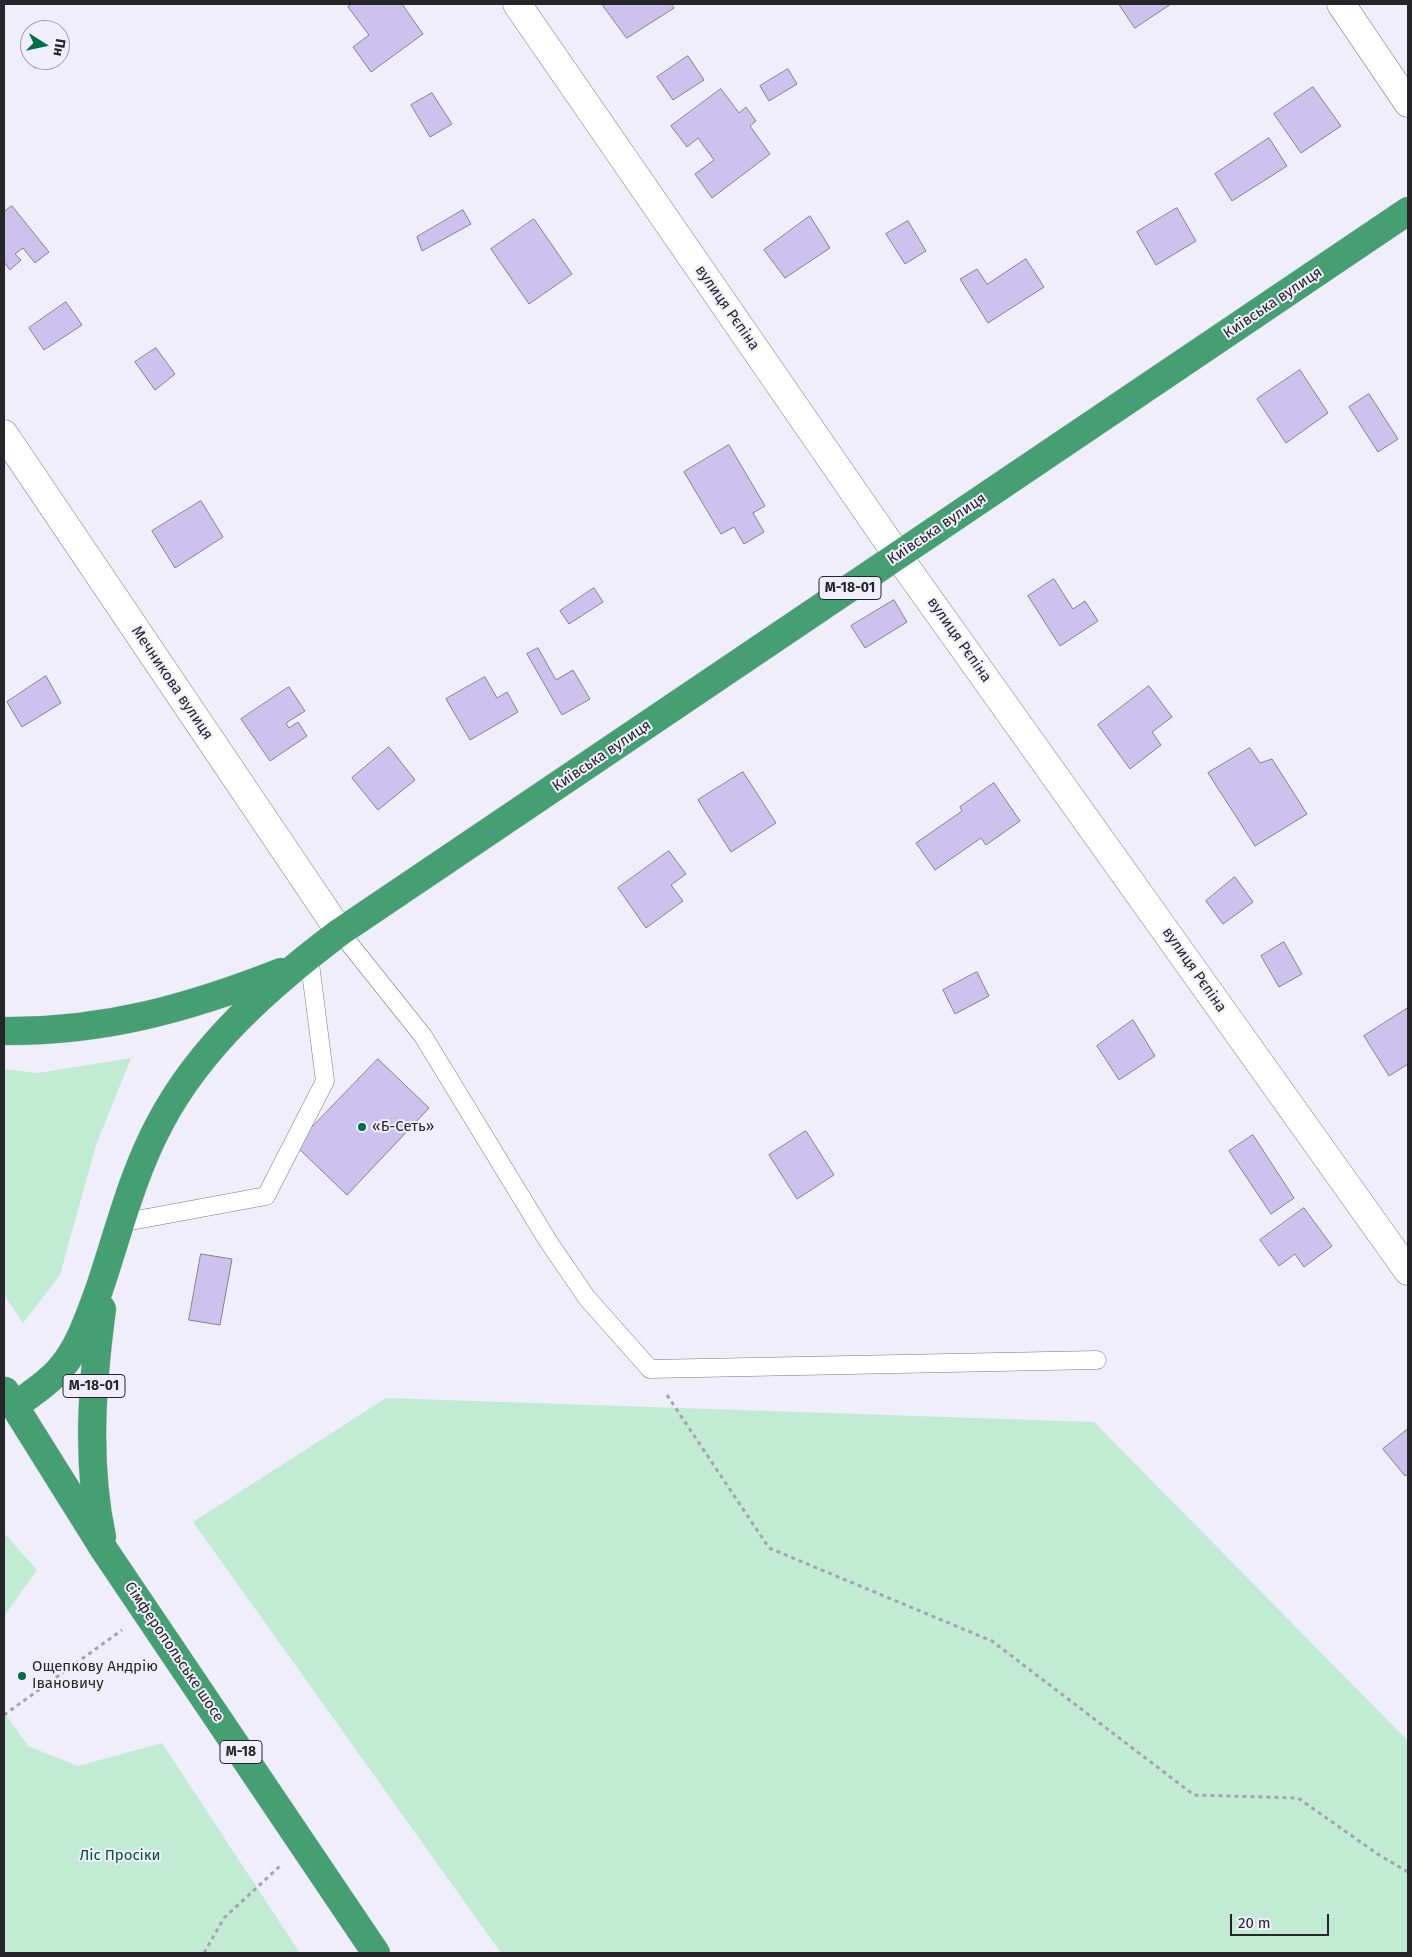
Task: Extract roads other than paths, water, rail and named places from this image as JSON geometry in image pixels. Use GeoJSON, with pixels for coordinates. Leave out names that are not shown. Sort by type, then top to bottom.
{"type":"FeatureCollection","features":[{"type":"Feature","properties":{"kind":"highway","name":"Київська вулиця"},"geometry":{"type":"LineString","coordinates":[[301,961],[340,932],[1408,212]]}},
{"type":"Feature","properties":{"kind":"highway","name":"М-18-01"},"geometry":{"type":"LineString","coordinates":[[4,1031],[68,1029],[137,1019],[208,1000],[301,961]]}},
{"type":"Feature","properties":{"kind":"highway","name":"М-18-01"},"geometry":{"type":"LineString","coordinates":[[9,1398],[51,1377],[71,1353],[93,1306],[131,1190],[160,1123],[180,1092],[200,1064],[239,1019],[301,961]]}},
{"type":"Feature","properties":{"kind":"highway","name":"М-18-01"},"geometry":{"type":"LineString","coordinates":[[105,1550],[94,1488],[92,1416],[103,1300],[120,1223]]}},
{"type":"Feature","properties":{"kind":"highway","name":"М-18"},"geometry":{"type":"LineString","coordinates":[[9,1398],[105,1550]]}},
{"type":"Feature","properties":{"kind":"highway","name":"Сімферопольське шосе"},"geometry":{"type":"LineString","coordinates":[[105,1550],[376,1953]]}},
{"type":"Feature","properties":{"kind":"street","name":"вулиця Рєпіна"},"geometry":{"type":"LineString","coordinates":[[518,4],[898,556],[1408,1271]]}},
{"type":"Feature","properties":{"kind":"street"},"geometry":{"type":"LineString","coordinates":[[1341,4],[1408,103]]}},
{"type":"Feature","properties":{"kind":"street","name":"Мечникова вулиця"},"geometry":{"type":"LineString","coordinates":[[4,434],[340,932]]}},
{"type":"Feature","properties":{"kind":"lane"},"geometry":{"type":"LineString","coordinates":[[340,932],[423,1036],[548,1241],[587,1298],[650,1369],[1097,1360]]}},
{"type":"Feature","properties":{"kind":"lane"},"geometry":{"type":"LineString","coordinates":[[120,1223],[266,1196],[325,1081],[301,961]]}},
{"type":"Feature","properties":{"kind":"place","name":"«Б-Сеть»"},"geometry":{"type":"Point","coordinates":[362,1127]}},
{"type":"Feature","properties":{"kind":"place","name":"Ощепкову Андрію Івановичу"},"geometry":{"type":"Point","coordinates":[22,1676]}},
{"type":"Feature","properties":{"kind":"park label","name":"Ліс Просіки"},"geometry":{"type":"Point","coordinates":[120,1856]}}]}
